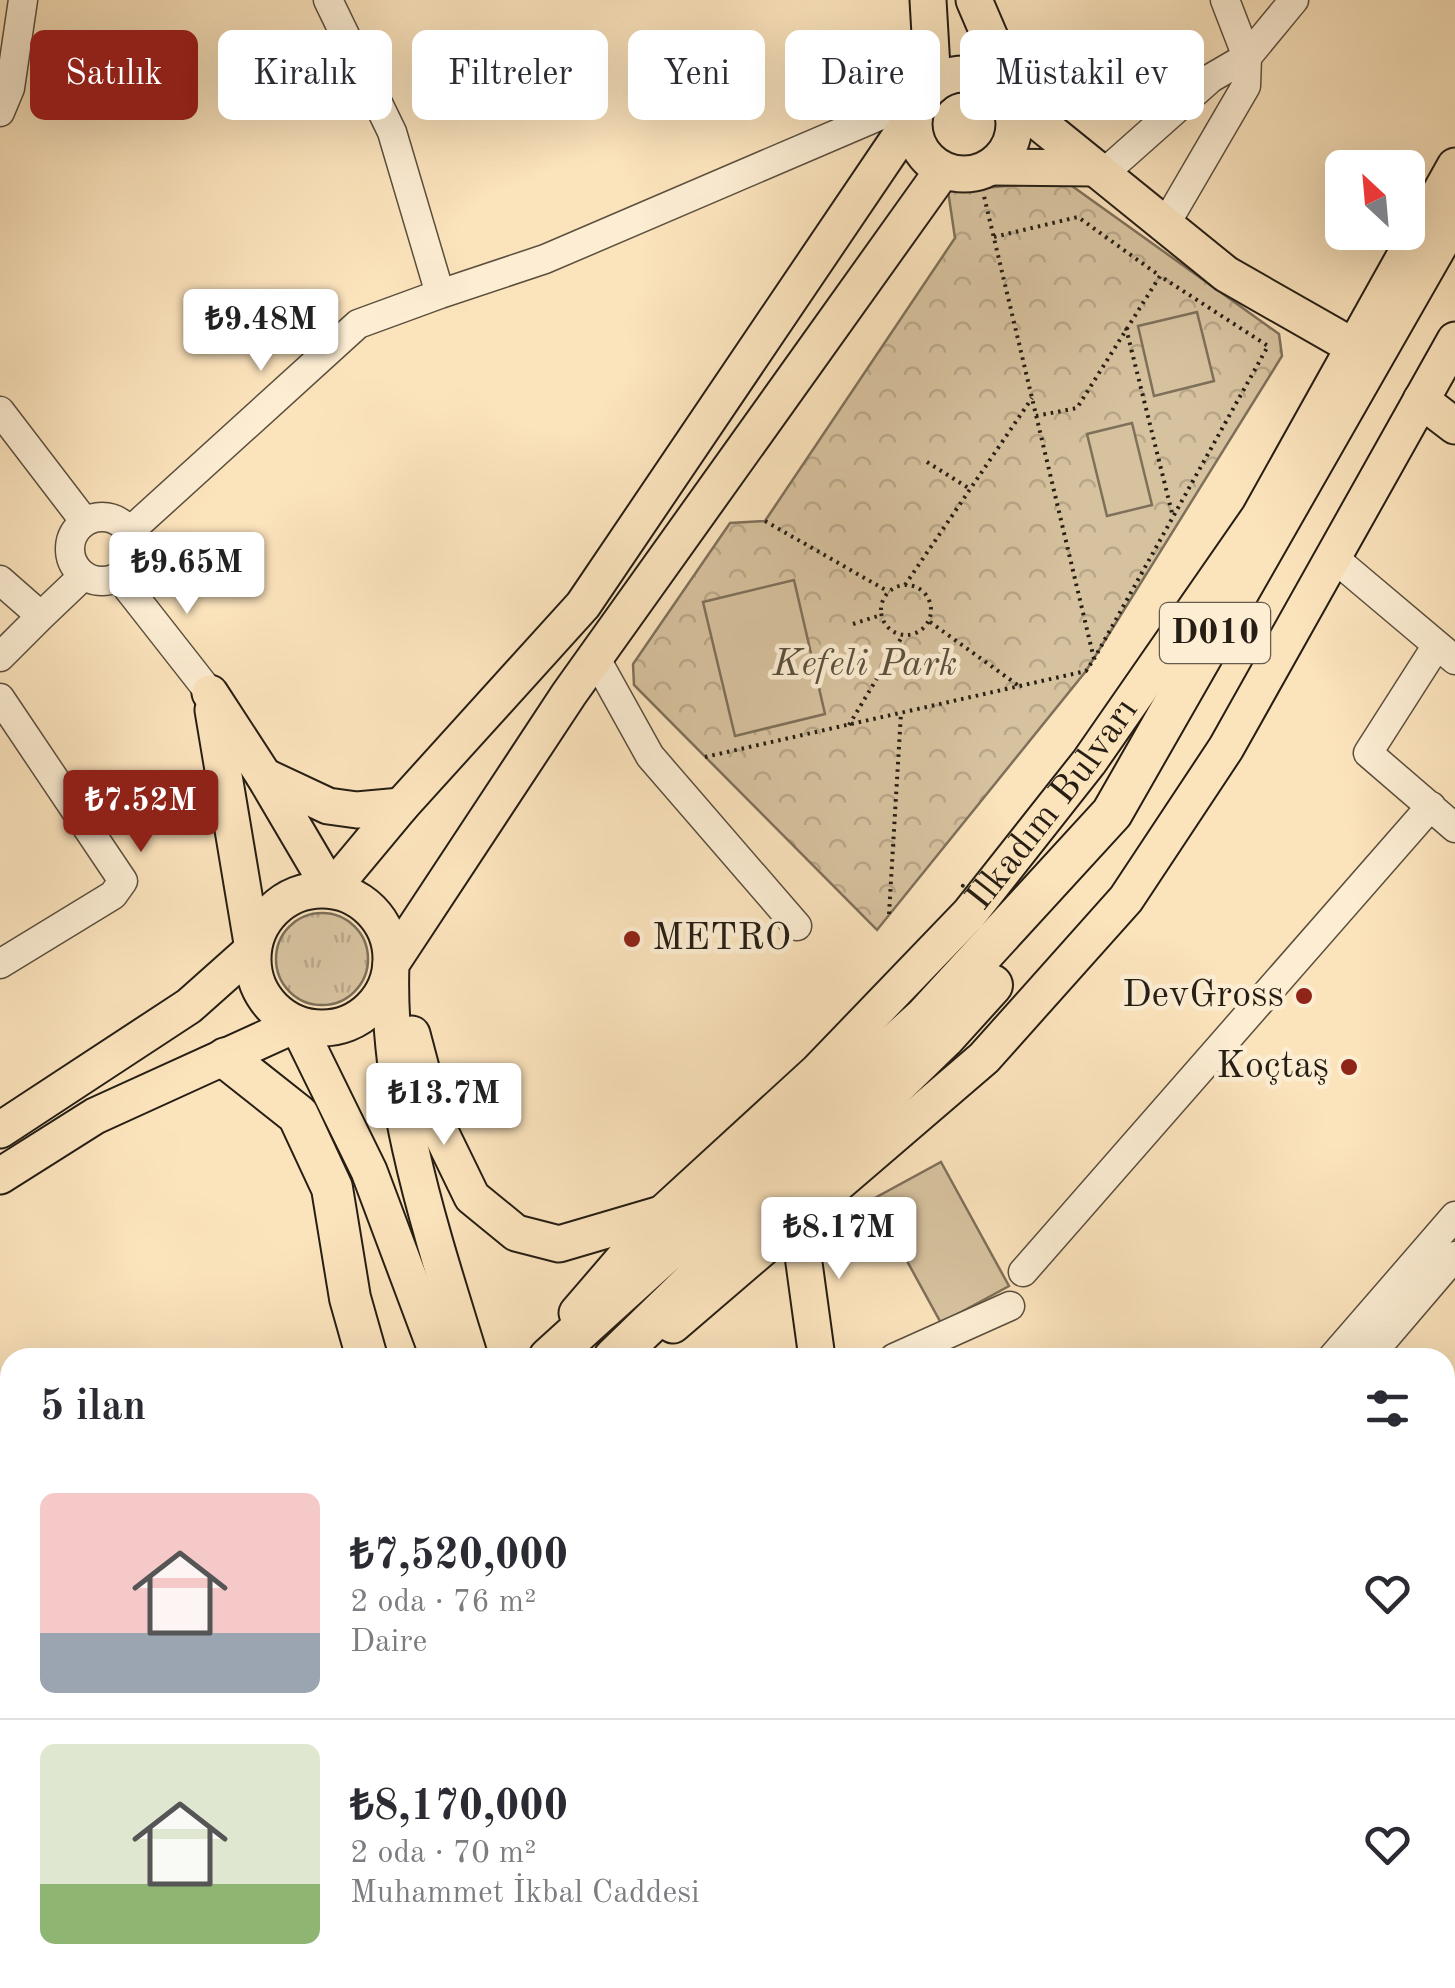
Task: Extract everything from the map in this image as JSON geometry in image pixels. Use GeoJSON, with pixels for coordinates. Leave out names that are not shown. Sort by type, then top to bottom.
{"type":"FeatureCollection","features":[{"type":"Feature","properties":{"kind":"highway","name":"İlkadım Bulvarı"},"geometry":{"type":"LineString","coordinates":[[561,1348],[935,1027],[1112,813],[1455,213]]}},
{"type":"Feature","properties":{"kind":"highway","name":"İlkadım Bulvarı"},"geometry":{"type":"LineString","coordinates":[[624,1348],[1120,840],[1455,254]]}},
{"type":"Feature","properties":{"kind":"highway"},"geometry":{"type":"LineString","coordinates":[[226,1058],[298,1114],[332,1188],[350,1298],[364,1348]]}},
{"type":"Feature","properties":{"kind":"main road"},"geometry":{"type":"LineString","coordinates":[[926,30],[928,0]]}},
{"type":"Feature","properties":{"kind":"main road"},"geometry":{"type":"LineString","coordinates":[[974,0],[987,30]]}},
{"type":"Feature","properties":{"kind":"main road"},"geometry":{"type":"LineString","coordinates":[[331,890],[400,806],[583,605],[909,120]]}},
{"type":"Feature","properties":{"kind":"main road"},"geometry":{"type":"LineString","coordinates":[[918,120],[915,130],[920,146],[944,170],[976,173],[986,178],[1099,171]]}},
{"type":"Feature","properties":{"kind":"main road"},"geometry":{"type":"LineString","coordinates":[[986,178],[1003,156],[1013,120]]}},
{"type":"Feature","properties":{"kind":"main road"},"geometry":{"type":"LineString","coordinates":[[1037,120],[1226,274],[1354,347]]}},
{"type":"Feature","properties":{"kind":"main road","name":"İlkadım Bulvarı"},"geometry":{"type":"LineString","coordinates":[[548,1348],[662,1214],[818,1071],[968,914],[1089,762],[1259,517],[1455,166]]}},
{"type":"Feature","properties":{"kind":"main road"},"geometry":{"type":"LineString","coordinates":[[210,693],[253,948],[253,972],[262,994],[277,1012],[297,1024],[318,1028],[340,1026],[359,1018],[375,1003],[386,985],[391,964],[595,657],[944,170]]}},
{"type":"Feature","properties":{"kind":"main road"},"geometry":{"type":"LineString","coordinates":[[646,1348],[984,1058],[1126,899],[1226,748],[1455,340]]}},
{"type":"Feature","properties":{"kind":"main road"},"geometry":{"type":"LineString","coordinates":[[1421,400],[1455,426]]}},
{"type":"Feature","properties":{"kind":"main road"},"geometry":{"type":"LineString","coordinates":[[210,693],[331,890]]}},
{"type":"Feature","properties":{"kind":"main road"},"geometry":{"type":"LineString","coordinates":[[264,776],[328,806],[357,810],[400,806]]}},
{"type":"Feature","properties":{"kind":"main road"},"geometry":{"type":"LineString","coordinates":[[0,1130],[189,1006],[253,948],[259,928],[280,904],[309,890],[331,890],[360,901],[382,924],[390,943],[390,1015],[408,1138],[451,1347]]}},
{"type":"Feature","properties":{"kind":"main road"},"geometry":{"type":"LineString","coordinates":[[391,964],[435,1120],[472,1196],[516,1234],[560,1244],[662,1214]]}},
{"type":"Feature","properties":{"kind":"main road"},"geometry":{"type":"LineString","coordinates":[[0,1176],[95,1116],[297,1024]]}},
{"type":"Feature","properties":{"kind":"main road"},"geometry":{"type":"LineString","coordinates":[[297,1024],[451,1347]]}},
{"type":"Feature","properties":{"kind":"main road"},"geometry":{"type":"LineString","coordinates":[[798,1219],[816,1348]]}},
{"type":"Feature","properties":{"kind":"street"},"geometry":{"type":"LineString","coordinates":[[0,112],[10,88],[22,0]]}},
{"type":"Feature","properties":{"kind":"street"},"geometry":{"type":"LineString","coordinates":[[328,0],[392,132],[440,294]]}},
{"type":"Feature","properties":{"kind":"street"},"geometry":{"type":"LineString","coordinates":[[1165,225],[1246,86],[1247,57],[1226,0]]}},
{"type":"Feature","properties":{"kind":"street"},"geometry":{"type":"LineString","coordinates":[[1099,171],[1211,78],[1247,57],[1294,0]]}},
{"type":"Feature","properties":{"kind":"street"},"geometry":{"type":"LineString","coordinates":[[130,532],[358,324],[545,259],[873,120]]}},
{"type":"Feature","properties":{"kind":"street"},"geometry":{"type":"LineString","coordinates":[[0,411],[84,522]]}},
{"type":"Feature","properties":{"kind":"street"},"geometry":{"type":"LineString","coordinates":[[96,517],[109,518],[121,522],[130,532],[134,556],[119,577],[94,581],[74,567],[70,542],[84,522],[96,517]]}},
{"type":"Feature","properties":{"kind":"street"},"geometry":{"type":"LineString","coordinates":[[1334,558],[1449,652],[1368,753],[1455,828]]}},
{"type":"Feature","properties":{"kind":"street"},"geometry":{"type":"LineString","coordinates":[[0,657],[83,576]]}},
{"type":"Feature","properties":{"kind":"street"},"geometry":{"type":"LineString","coordinates":[[119,577],[210,693]]}},
{"type":"Feature","properties":{"kind":"street"},"geometry":{"type":"LineString","coordinates":[[0,580],[41,616]]}},
{"type":"Feature","properties":{"kind":"street"},"geometry":{"type":"LineString","coordinates":[[595,657],[650,756],[797,926]]}},
{"type":"Feature","properties":{"kind":"street"},"geometry":{"type":"LineString","coordinates":[[0,698],[123,880],[113,895],[0,964]]}},
{"type":"Feature","properties":{"kind":"street"},"geometry":{"type":"LineString","coordinates":[[1023,1272],[1430,806]]}},
{"type":"Feature","properties":{"kind":"street"},"geometry":{"type":"LineString","coordinates":[[1341,1348],[1455,1216]]}},
{"type":"Feature","properties":{"kind":"street"},"geometry":{"type":"LineString","coordinates":[[1377,1348],[1455,1256]]}},
{"type":"Feature","properties":{"kind":"street"},"geometry":{"type":"LineString","coordinates":[[916,1348],[1010,1306]]}},
{"type":"Feature","properties":{"kind":"path"},"geometry":{"type":"LineString","coordinates":[[986,178],[994,237],[1094,659]]}},
{"type":"Feature","properties":{"kind":"path"},"geometry":{"type":"LineString","coordinates":[[705,757],[1086,671],[1268,346],[1078,217],[994,237]]}},
{"type":"Feature","properties":{"kind":"path"},"geometry":{"type":"LineString","coordinates":[[1036,416],[1077,408],[1160,276]]}},
{"type":"Feature","properties":{"kind":"path"},"geometry":{"type":"LineString","coordinates":[[1126,328],[1172,517]]}},
{"type":"Feature","properties":{"kind":"path"},"geometry":{"type":"LineString","coordinates":[[905,585],[921,590],[930,605],[928,620],[918,632],[903,635],[889,629],[881,606],[889,592],[905,585],[1032,398]]}},
{"type":"Feature","properties":{"kind":"path"},"geometry":{"type":"LineString","coordinates":[[928,462],[970,489]]}},
{"type":"Feature","properties":{"kind":"path"},"geometry":{"type":"LineString","coordinates":[[765,521],[889,592]]}},
{"type":"Feature","properties":{"kind":"path"},"geometry":{"type":"LineString","coordinates":[[852,624],[881,615]]}},
{"type":"Feature","properties":{"kind":"path"},"geometry":{"type":"LineString","coordinates":[[928,620],[1020,686]]}},
{"type":"Feature","properties":{"kind":"path"},"geometry":{"type":"LineString","coordinates":[[849,724],[903,635]]}},
{"type":"Feature","properties":{"kind":"path"},"geometry":{"type":"LineString","coordinates":[[889,914],[901,713]]}},
{"type":"Feature","properties":{"kind":"green space","name":"Kefeli Park"},"geometry":{"type":"Polygon","coordinates":[[[1065,181],[1279,334],[1282,356],[1086,671],[877,930],[634,685],[633,664],[730,523],[765,521],[955,238],[948,191],[1065,181]]]}},
{"type":"Feature","properties":{"kind":"green space"},"geometry":{"type":"Polygon","coordinates":[[[1197,312],[1214,381],[1154,396],[1138,326],[1197,312]]]}},
{"type":"Feature","properties":{"kind":"green space"},"geometry":{"type":"Polygon","coordinates":[[[1132,423],[1152,505],[1107,516],[1087,434],[1132,423]]]}},
{"type":"Feature","properties":{"kind":"green space"},"geometry":{"type":"Polygon","coordinates":[[[794,580],[825,714],[735,736],[703,602],[794,580]]]}},
{"type":"Feature","properties":{"kind":"green space"},"geometry":{"type":"Polygon","coordinates":[[[322,913],[340,916],[355,926],[365,941],[365,977],[355,992],[340,1002],[322,1005],[304,1002],[289,992],[279,977],[276,959],[279,941],[289,926],[304,916],[322,913]]]}},
{"type":"Feature","properties":{"kind":"green space"},"geometry":{"type":"Polygon","coordinates":[[[941,1162],[1009,1286],[941,1323],[873,1199],[941,1162]]]}},
{"type":"Feature","properties":{"kind":"place","name":"METRO"},"geometry":{"type":"Point","coordinates":[632,939]}},
{"type":"Feature","properties":{"kind":"place","name":"DevGross"},"geometry":{"type":"Point","coordinates":[1304,996]}},
{"type":"Feature","properties":{"kind":"place","name":"Koçtaş"},"geometry":{"type":"Point","coordinates":[1349,1067]}}]}
